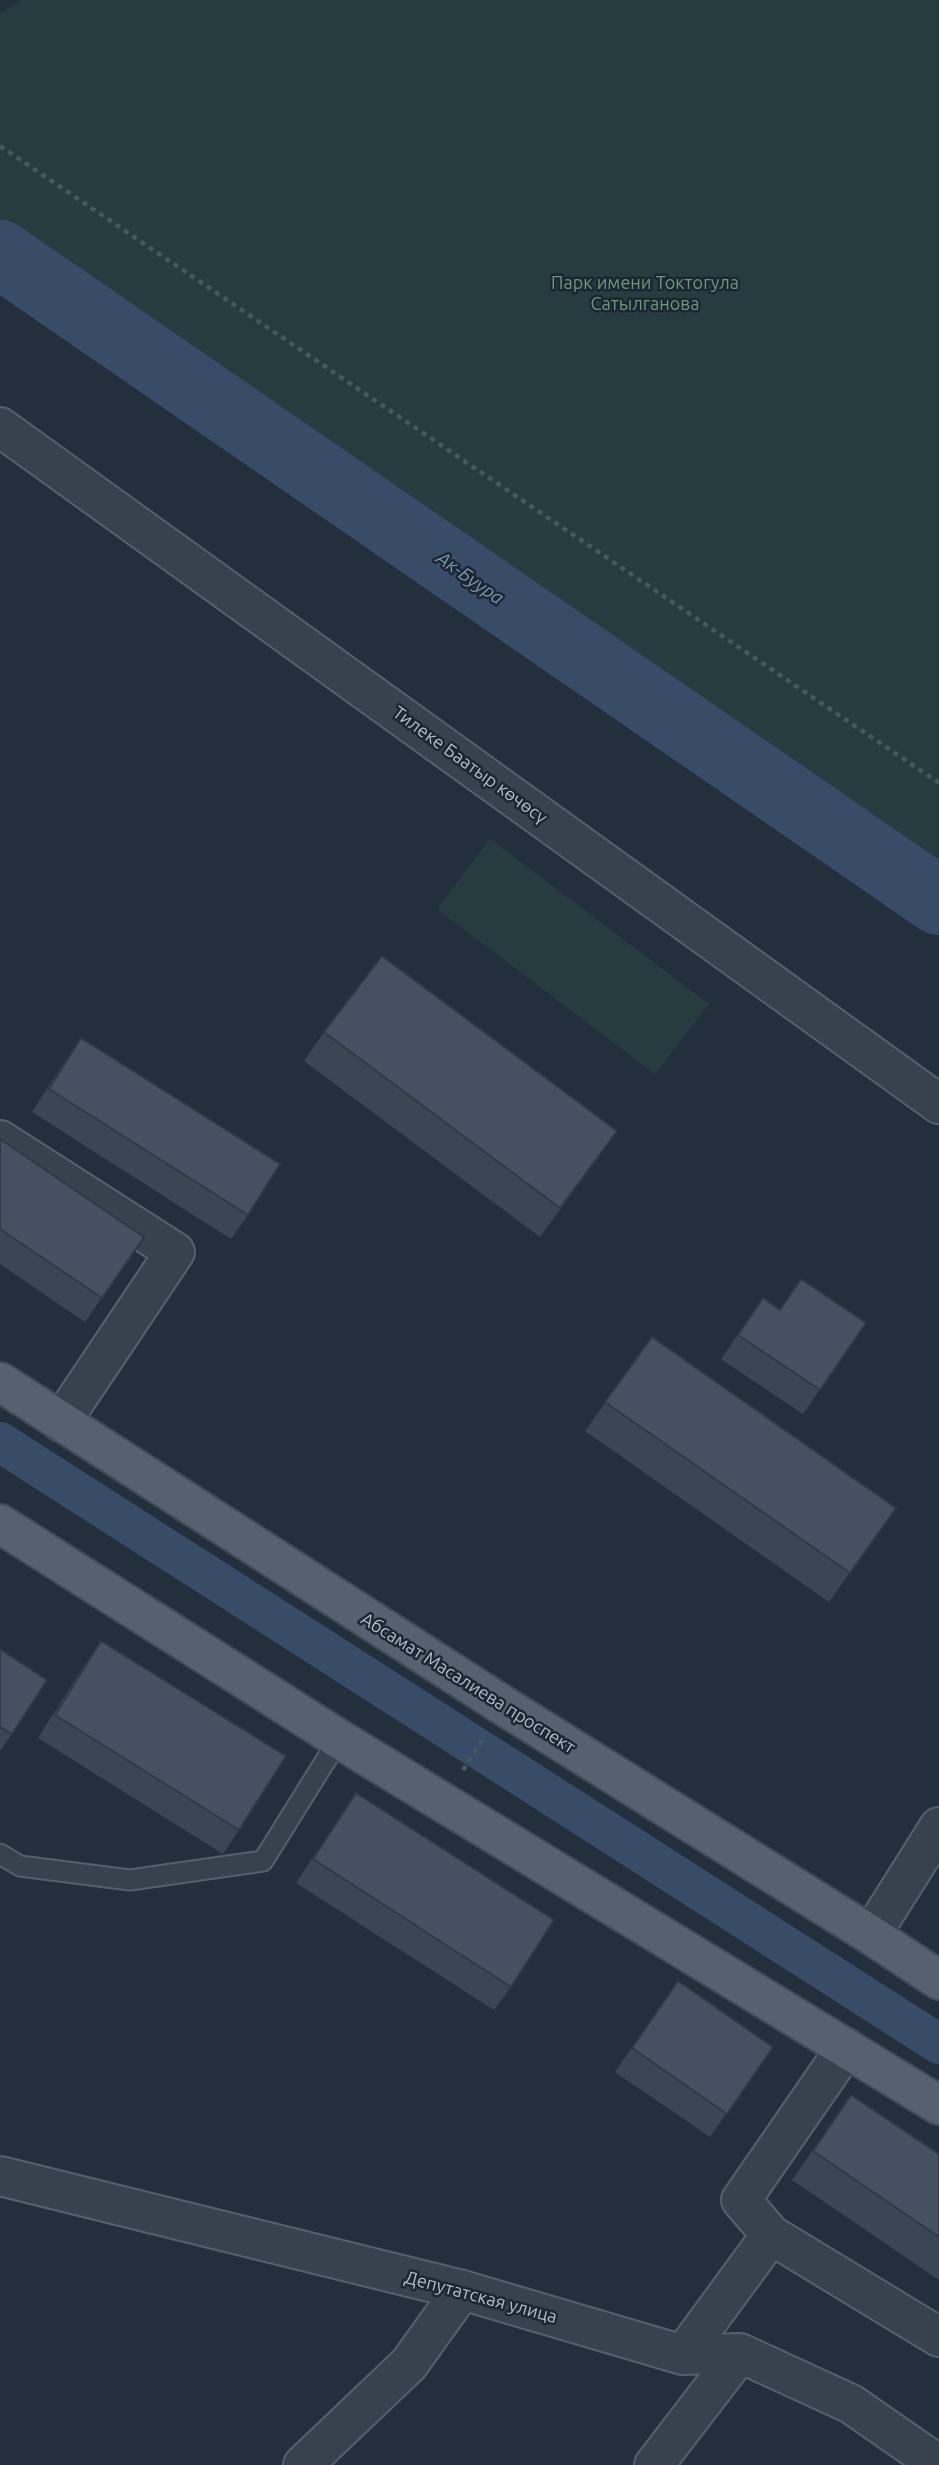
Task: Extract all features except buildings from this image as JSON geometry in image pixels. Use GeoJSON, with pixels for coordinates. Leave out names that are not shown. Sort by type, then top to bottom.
{"type":"FeatureCollection","features":[{"type":"Feature","properties":{"kind":"main road","name":"Абсамат Масалиева проспект"},"geometry":{"type":"LineString","coordinates":[[0,1382],[504,1706],[939,1980]]}},
{"type":"Feature","properties":{"kind":"main road"},"geometry":{"type":"LineString","coordinates":[[0,1524],[339,1739],[939,2105]]}},
{"type":"Feature","properties":{"kind":"street","name":"Тилеке Баатыр көчөсү"},"geometry":{"type":"LineString","coordinates":[[0,427],[939,1104]]}},
{"type":"Feature","properties":{"kind":"street"},"geometry":{"type":"LineString","coordinates":[[0,1140],[175,1252],[61,1422]]}},
{"type":"Feature","properties":{"kind":"street"},"geometry":{"type":"LineString","coordinates":[[871,1935],[939,1827]]}},
{"type":"Feature","properties":{"kind":"street"},"geometry":{"type":"LineString","coordinates":[[846,2048],[741,2200],[771,2235],[939,2337]]}},
{"type":"Feature","properties":{"kind":"street","name":"Депутатская улица"},"geometry":{"type":"LineString","coordinates":[[0,2176],[461,2290],[683,2355],[740,2353],[851,2404],[939,2465]]}},
{"type":"Feature","properties":{"kind":"street"},"geometry":{"type":"LineString","coordinates":[[683,2355],[771,2235]]}},
{"type":"Feature","properties":{"kind":"street"},"geometry":{"type":"LineString","coordinates":[[303,2465],[409,2364],[461,2290]]}},
{"type":"Feature","properties":{"kind":"street"},"geometry":{"type":"LineString","coordinates":[[654,2465],[740,2353]]}},
{"type":"Feature","properties":{"kind":"lane"},"geometry":{"type":"LineString","coordinates":[[0,1854],[20,1866],[130,1880],[263,1861],[339,1739]]}},
{"type":"Feature","properties":{"kind":"path"},"geometry":{"type":"LineString","coordinates":[[0,146],[939,783]]}},
{"type":"Feature","properties":{"kind":"path"},"geometry":{"type":"LineString","coordinates":[[463,1771],[484,1736]]}},
{"type":"Feature","properties":{"kind":"green space","name":"Парк имени Токтогула Сатылганова"},"geometry":{"type":"Polygon","coordinates":[[[21,0],[939,0],[939,879],[0,225],[0,14],[21,0]]]}},
{"type":"Feature","properties":{"kind":"green space"},"geometry":{"type":"Polygon","coordinates":[[[490,839],[709,1004],[655,1074],[437,909],[490,839]]]}},
{"type":"Feature","properties":{"kind":"waterway","name":"Ак-Буура"},"geometry":{"type":"LineString","coordinates":[[0,254],[939,901]]}},
{"type":"Feature","properties":{"kind":"waterway"},"geometry":{"type":"LineString","coordinates":[[0,1442],[939,2044]]}}]}
